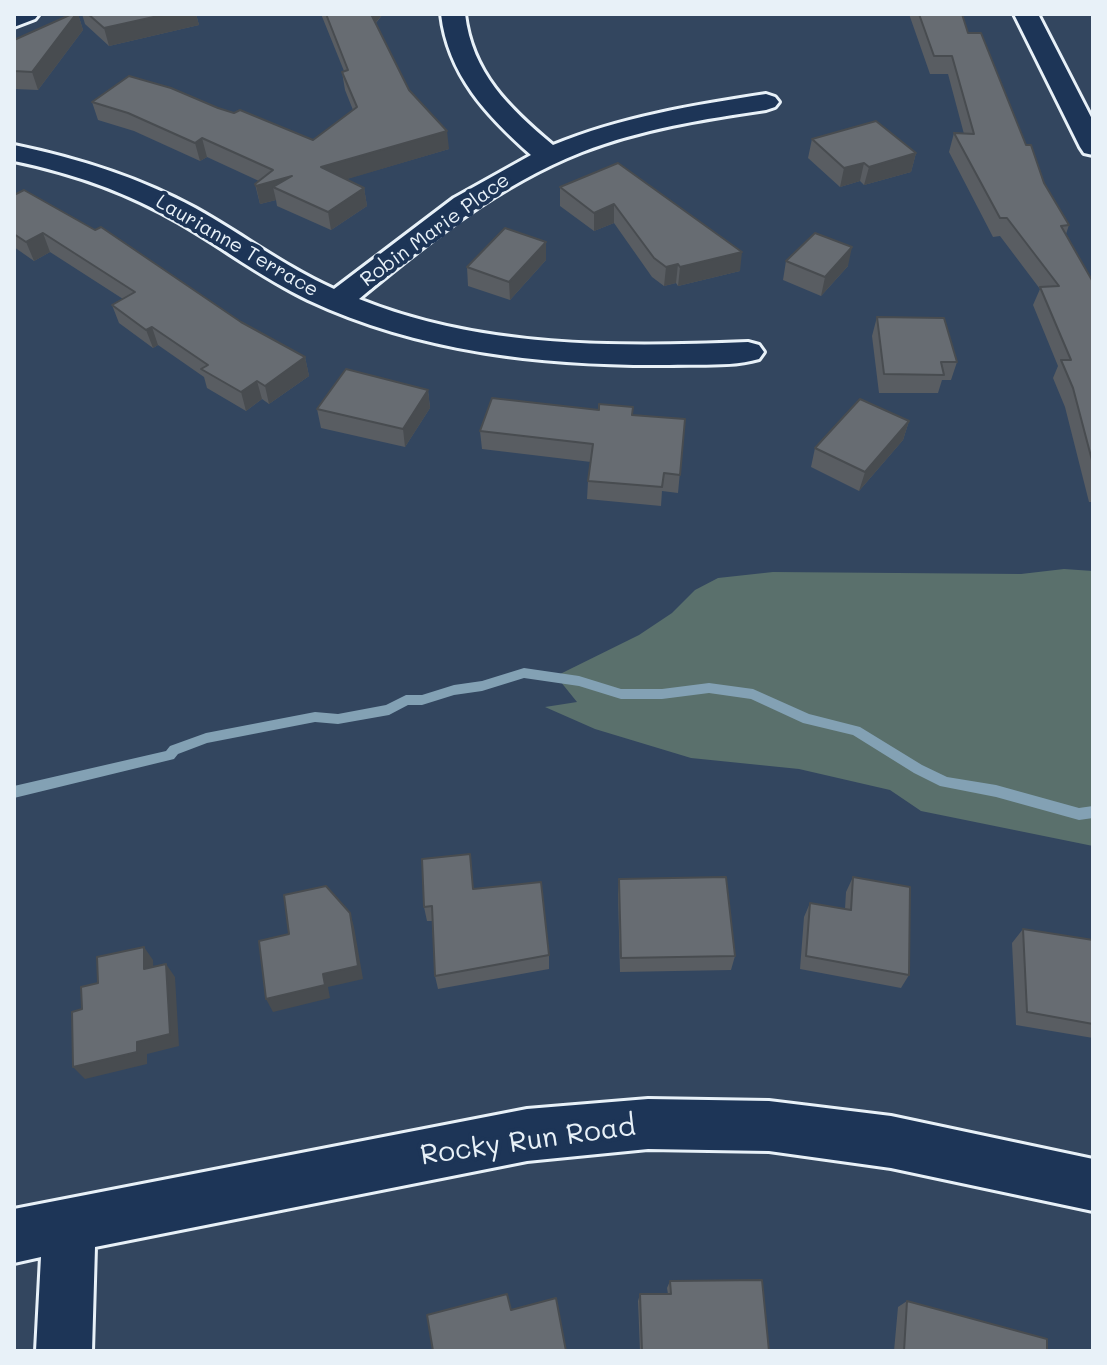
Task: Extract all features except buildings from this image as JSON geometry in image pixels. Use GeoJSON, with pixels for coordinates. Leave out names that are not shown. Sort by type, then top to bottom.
{"type":"FeatureCollection","features":[{"type":"Feature","properties":{"kind":"street"},"geometry":{"type":"LineString","coordinates":[[14,20],[27,14]]}},
{"type":"Feature","properties":{"kind":"street"},"geometry":{"type":"LineString","coordinates":[[453,14],[466,67],[515,126],[549,156]]}},
{"type":"Feature","properties":{"kind":"street"},"geometry":{"type":"LineString","coordinates":[[1026,14],[1092,144]]}},
{"type":"Feature","properties":{"kind":"street","name":"Robin Marie Place"},"geometry":{"type":"LineString","coordinates":[[338,301],[400,250],[463,205],[549,156],[631,128],[766,102]]}},
{"type":"Feature","properties":{"kind":"street","name":"Laurianne Terrace"},"geometry":{"type":"LineString","coordinates":[[14,153],[87,171],[126,185],[170,206],[273,271],[338,301],[390,320],[505,347],[585,355],[659,357],[748,352]]}},
{"type":"Feature","properties":{"kind":"street","name":"Rocky Run Road"},"geometry":{"type":"LineString","coordinates":[[14,1236],[527,1135],[648,1124],[769,1126],[891,1142],[1093,1185]]}},
{"type":"Feature","properties":{"kind":"street"},"geometry":{"type":"LineString","coordinates":[[64,1351],[69,1223]]}},
{"type":"Feature","properties":{"kind":"green space"},"geometry":{"type":"Polygon","coordinates":[[[1064,569],[1093,571],[1093,846],[921,811],[890,790],[799,769],[691,758],[595,729],[545,707],[577,702],[556,676],[639,635],[672,613],[695,590],[718,578],[773,572],[1021,574],[1064,569]]]}},
{"type":"Feature","properties":{"kind":"waterway"},"geometry":{"type":"LineString","coordinates":[[14,792],[170,755],[174,750],[206,738],[315,717],[338,719],[389,710],[406,700],[422,700],[524,673],[579,681],[621,694],[662,694],[709,688],[753,694],[807,719],[856,731],[945,782],[996,791],[1079,814],[1093,812]]}}]}
